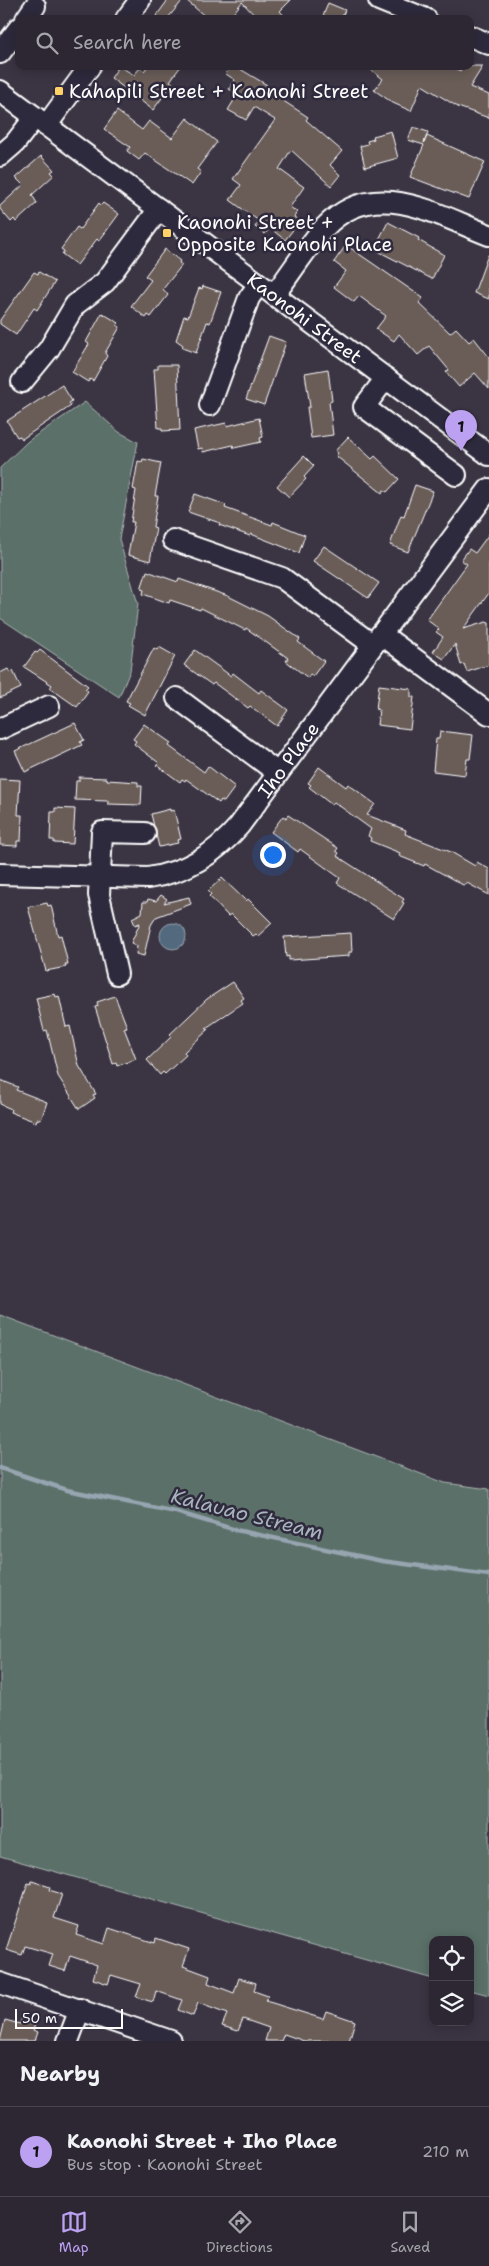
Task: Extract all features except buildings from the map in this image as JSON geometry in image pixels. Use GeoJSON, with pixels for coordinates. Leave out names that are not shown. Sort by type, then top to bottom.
{"type":"FeatureCollection","features":[{"type":"Feature","properties":{"kind":"street"},"geometry":{"type":"LineString","coordinates":[[129,15],[140,0]]}},
{"type":"Feature","properties":{"kind":"street"},"geometry":{"type":"LineString","coordinates":[[380,0],[416,15]]}},
{"type":"Feature","properties":{"kind":"street"},"geometry":{"type":"LineString","coordinates":[[0,53],[15,33]]}},
{"type":"Feature","properties":{"kind":"street"},"geometry":{"type":"LineString","coordinates":[[474,38],[489,44]]}},
{"type":"Feature","properties":{"kind":"street"},"geometry":{"type":"LineString","coordinates":[[0,156],[40,121],[86,70]]}},
{"type":"Feature","properties":{"kind":"street","name":"Kaonohi Street"},"geometry":{"type":"LineString","coordinates":[[0,91],[489,455]]}},
{"type":"Feature","properties":{"kind":"street"},"geometry":{"type":"LineString","coordinates":[[210,405],[249,298],[267,289],[325,227],[347,210],[380,200],[407,204],[489,235]]}},
{"type":"Feature","properties":{"kind":"street"},"geometry":{"type":"LineString","coordinates":[[22,382],[49,349],[75,304],[105,282],[159,209]]}},
{"type":"Feature","properties":{"kind":"street"},"geometry":{"type":"LineString","coordinates":[[386,378],[364,407],[456,475]]}},
{"type":"Feature","properties":{"kind":"street","name":"Iho Place"},"geometry":{"type":"LineString","coordinates":[[0,874],[130,879],[164,876],[204,859],[228,839],[489,489]]}},
{"type":"Feature","properties":{"kind":"street"},"geometry":{"type":"LineString","coordinates":[[173,540],[282,578],[489,714]]}},
{"type":"Feature","properties":{"kind":"street"},"geometry":{"type":"LineString","coordinates":[[177,698],[278,774]]}},
{"type":"Feature","properties":{"kind":"street"},"geometry":{"type":"LineString","coordinates":[[0,729],[50,706]]}},
{"type":"Feature","properties":{"kind":"street"},"geometry":{"type":"LineString","coordinates":[[117,974],[99,895],[102,832],[145,833]]}},
{"type":"Feature","properties":{"kind":"street"},"geometry":{"type":"LineString","coordinates":[[0,1983],[171,2041]]}},
{"type":"Feature","properties":{"kind":"street"},"geometry":{"type":"LineString","coordinates":[[68,2041],[80,2010]]}},
{"type":"Feature","properties":{"kind":"green space"},"geometry":{"type":"Polygon","coordinates":[[[85,402],[119,432],[138,442],[119,539],[138,604],[130,671],[119,697],[0,618],[0,468],[28,441],[85,402]]]}},
{"type":"Feature","properties":{"kind":"green space"},"geometry":{"type":"Polygon","coordinates":[[[0,1315],[445,1483],[489,1489],[489,1995],[474,1991],[474,1936],[429,1936],[429,1978],[0,1856],[0,1315]]]}},
{"type":"Feature","properties":{"kind":"water"},"geometry":{"type":"Polygon","coordinates":[[[173,923],[182,927],[186,936],[182,945],[173,949],[164,945],[160,936],[164,927],[173,923]]]}},
{"type":"Feature","properties":{"kind":"waterway","name":"Kalauao Stream"},"geometry":{"type":"LineString","coordinates":[[0,1468],[67,1490],[176,1512],[236,1530],[382,1561],[489,1575]]}},
{"type":"Feature","properties":{"kind":"place","name":"Kahapili Street + Kaonohi Street"},"geometry":{"type":"Point","coordinates":[59,91]}},
{"type":"Feature","properties":{"kind":"place","name":"Kaonohi Street + Opposite Kaonohi Place"},"geometry":{"type":"Point","coordinates":[167,233]}},
{"type":"Feature","properties":{"kind":"place","name":"Kaonohi Street + Iho Place"},"geometry":{"type":"Point","coordinates":[461,451]}}]}
